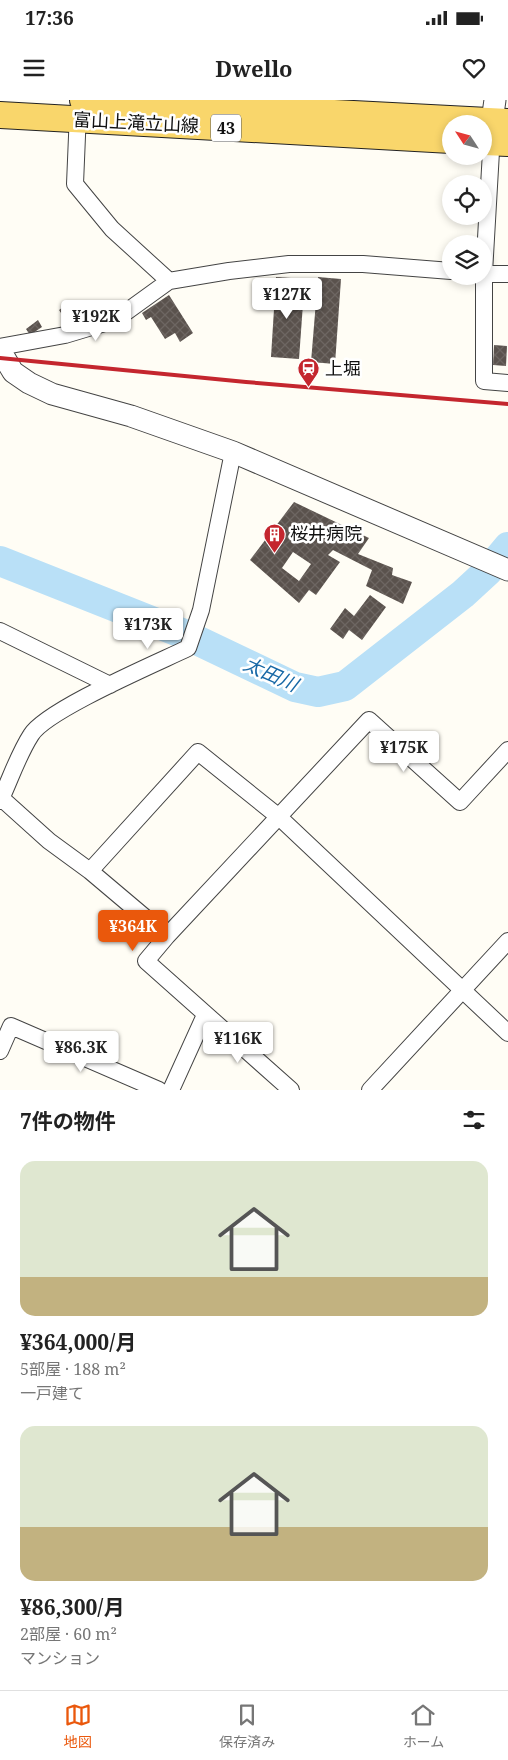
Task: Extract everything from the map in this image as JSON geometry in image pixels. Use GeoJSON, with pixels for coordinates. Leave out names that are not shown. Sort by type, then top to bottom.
{"type":"FeatureCollection","features":[{"type":"Feature","properties":{"kind":"main road","name":"富山上滝立山線"},"geometry":{"type":"LineString","coordinates":[[79,107],[442,139]]}},
{"type":"Feature","properties":{"kind":"main road","name":"富山上滝立山線"},"geometry":{"type":"LineString","coordinates":[[0,115],[79,107],[496,128]]}},
{"type":"Feature","properties":{"kind":"street"},"geometry":{"type":"LineString","coordinates":[[79,107],[75,184],[112,229],[169,281]]}},
{"type":"Feature","properties":{"kind":"street"},"geometry":{"type":"LineString","coordinates":[[487,235],[496,128]]}},
{"type":"Feature","properties":{"kind":"street"},"geometry":{"type":"LineString","coordinates":[[442,270],[363,264],[289,264],[229,270],[169,281],[115,320],[65,335],[0,348],[13,372],[29,383],[52,394],[131,416],[232,452],[508,570]]}},
{"type":"Feature","properties":{"kind":"street"},"geometry":{"type":"LineString","coordinates":[[492,274],[508,274]]}},
{"type":"Feature","properties":{"kind":"street"},"geometry":{"type":"LineString","coordinates":[[484,285],[484,381],[508,383]]}},
{"type":"Feature","properties":{"kind":"street"},"geometry":{"type":"LineString","coordinates":[[167,936],[90,871],[49,841],[1,799],[31,733],[48,718],[110,685],[188,648],[201,610],[232,452]]}},
{"type":"Feature","properties":{"kind":"street"},"geometry":{"type":"LineString","coordinates":[[0,631],[110,685]]}},
{"type":"Feature","properties":{"kind":"street"},"geometry":{"type":"LineString","coordinates":[[291,1090],[146,961],[167,936],[369,720],[460,802],[508,750]]}},
{"type":"Feature","properties":{"kind":"street"},"geometry":{"type":"LineString","coordinates":[[90,871],[198,752],[279,817],[508,1033]]}},
{"type":"Feature","properties":{"kind":"street"},"geometry":{"type":"LineString","coordinates":[[370,1090],[508,941]]}},
{"type":"Feature","properties":{"kind":"street"},"geometry":{"type":"LineString","coordinates":[[171,1090],[205,1015]]}},
{"type":"Feature","properties":{"kind":"street"},"geometry":{"type":"LineString","coordinates":[[0,1051],[11,1026],[159,1090]]}},
{"type":"Feature","properties":{"kind":"building"},"geometry":{"type":"Polygon","coordinates":[[[276,277],[291,278],[290,289],[304,290],[299,359],[271,357],[276,277]]]}},
{"type":"Feature","properties":{"kind":"building"},"geometry":{"type":"Polygon","coordinates":[[[318,277],[341,279],[335,364],[311,362],[318,277]]]}},
{"type":"Feature","properties":{"kind":"building"},"geometry":{"type":"Polygon","coordinates":[[[169,295],[193,333],[180,342],[175,333],[165,339],[151,317],[146,320],[142,313],[169,295]]]}},
{"type":"Feature","properties":{"kind":"building"},"geometry":{"type":"Polygon","coordinates":[[[73,300],[86,320],[72,329],[59,310],[73,300]]]}},
{"type":"Feature","properties":{"kind":"building"},"geometry":{"type":"Polygon","coordinates":[[[38,320],[42,327],[30,335],[26,329],[38,320]]]}},
{"type":"Feature","properties":{"kind":"building"},"geometry":{"type":"Polygon","coordinates":[[[494,345],[507,346],[506,366],[493,365],[494,345]]]}},
{"type":"Feature","properties":{"kind":"building","name":"桜井病院"},"geometry":{"type":"Polygon","coordinates":[[[294,502],[369,538],[358,554],[393,568],[392,575],[412,582],[403,604],[366,586],[372,570],[333,550],[328,555],[340,562],[316,595],[309,590],[299,603],[250,560],[294,502]],[[293,552],[282,568],[299,581],[311,564],[293,552]]]}},
{"type":"Feature","properties":{"kind":"building"},"geometry":{"type":"Polygon","coordinates":[[[370,595],[386,607],[362,640],[349,630],[343,639],[330,629],[345,608],[354,616],[370,595]]]}},
{"type":"Feature","properties":{"kind":"waterway","name":"太田川"},"geometry":{"type":"LineString","coordinates":[[0,561],[184,634],[295,687],[318,692],[345,686],[463,594],[488,571],[508,547]]}},
{"type":"Feature","properties":{"kind":"railway"},"geometry":{"type":"LineString","coordinates":[[0,358],[246,382],[508,404]]}},
{"type":"Feature","properties":{"kind":"place","name":"上堀"},"geometry":{"type":"Point","coordinates":[309,388]}},
{"type":"Feature","properties":{"kind":"place","name":"桜井病院"},"geometry":{"type":"Point","coordinates":[274,553]}}]}
